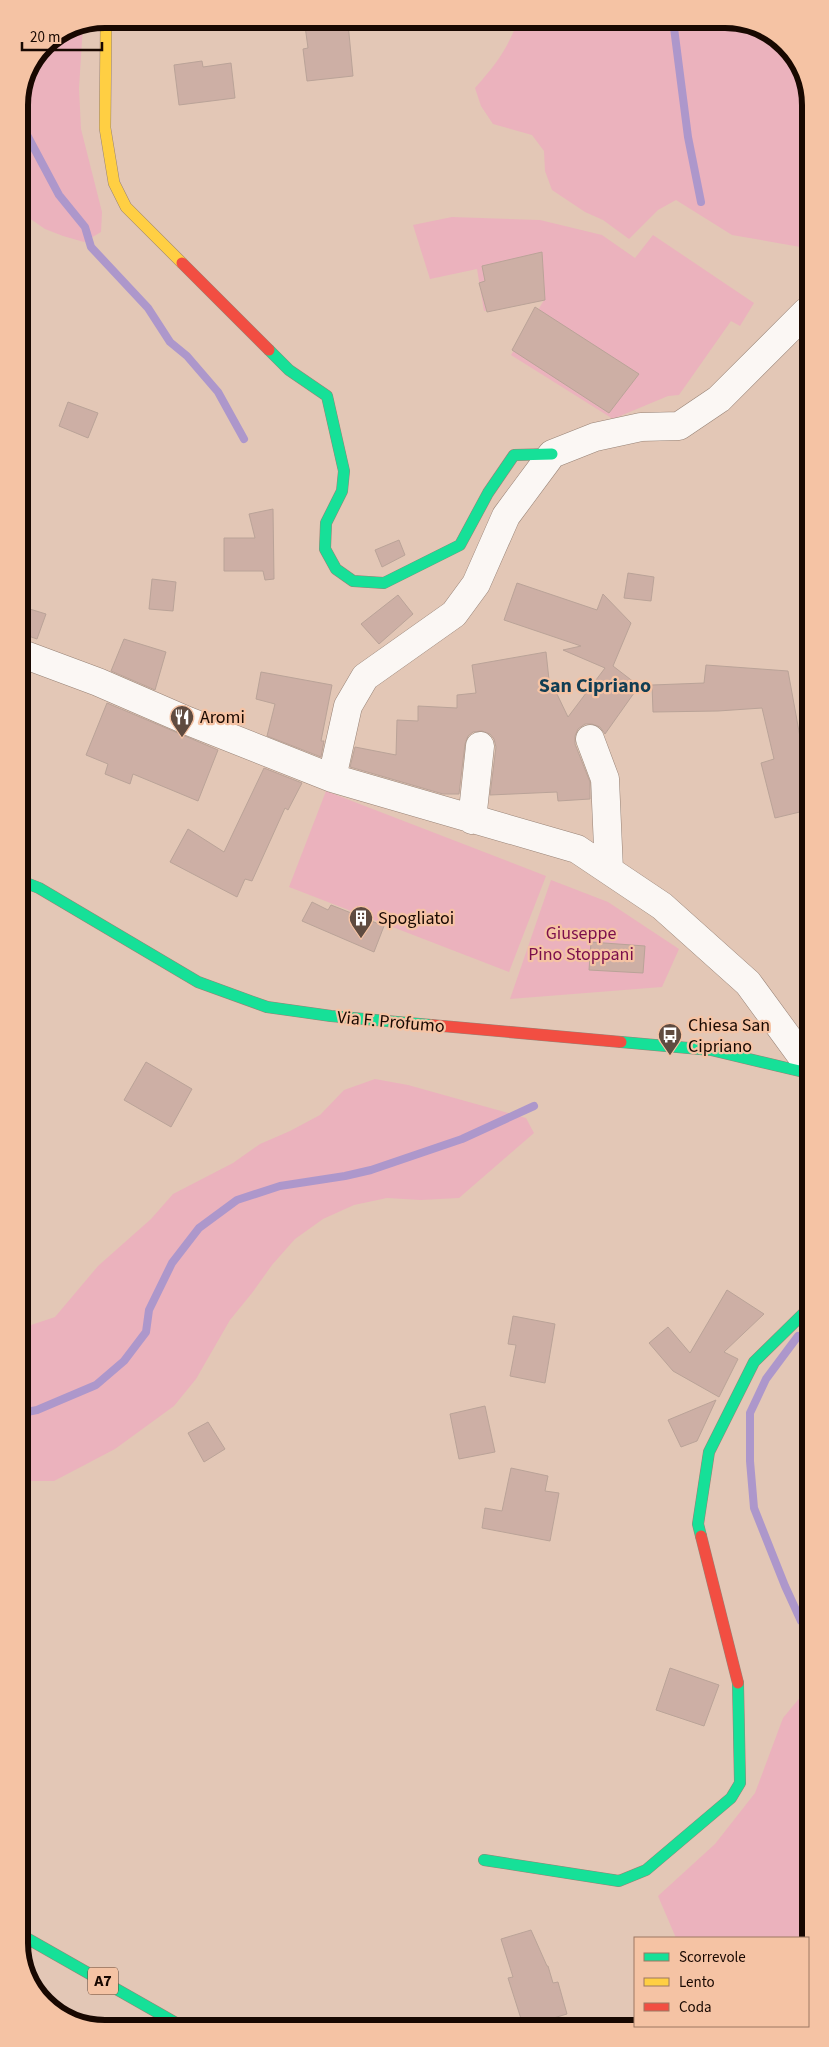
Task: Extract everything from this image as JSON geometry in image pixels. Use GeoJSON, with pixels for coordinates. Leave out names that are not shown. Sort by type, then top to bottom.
{"type":"FeatureCollection","features":[{"type":"Feature","properties":{"kind":"main road"},"geometry":{"type":"LineString","coordinates":[[106,28],[105,128],[114,183],[126,207],[289,370],[327,396],[344,471],[342,491],[326,522],[325,550],[336,569],[353,581],[384,584],[460,545],[488,492],[514,455],[552,454]]}},
{"type":"Feature","properties":{"kind":"main road","name":"Via F. Profumo"},"geometry":{"type":"LineString","coordinates":[[28,884],[39,888],[198,982],[267,1007],[331,1016],[711,1050],[799,1067]]}},
{"type":"Feature","properties":{"kind":"main road"},"geometry":{"type":"LineString","coordinates":[[484,1860],[619,1881],[646,1870],[731,1798],[740,1783],[738,1678],[698,1524],[709,1452],[754,1362],[802,1315]]}},
{"type":"Feature","properties":{"kind":"main road","name":"A7"},"geometry":{"type":"LineString","coordinates":[[28,1939],[168,2019]]}},
{"type":"Feature","properties":{"kind":"street"},"geometry":{"type":"LineString","coordinates":[[332,778],[348,706],[365,677],[454,614],[476,584],[506,516],[552,454],[595,437],[641,427],[679,426],[720,400],[802,316]]}},
{"type":"Feature","properties":{"kind":"street"},"geometry":{"type":"LineString","coordinates":[[641,427],[659,405]]}},
{"type":"Feature","properties":{"kind":"street"},"geometry":{"type":"LineString","coordinates":[[28,656],[98,682],[188,721],[332,778],[577,849],[662,906],[748,983],[799,1067]]}},
{"type":"Feature","properties":{"kind":"street"},"geometry":{"type":"LineString","coordinates":[[590,739],[606,779],[609,870]]}},
{"type":"Feature","properties":{"kind":"street"},"geometry":{"type":"LineString","coordinates":[[472,820],[480,746]]}},
{"type":"Feature","properties":{"kind":"green space"},"geometry":{"type":"Polygon","coordinates":[[[515,28],[729,28],[749,32],[771,43],[786,58],[794,71],[800,90],[802,105],[802,247],[732,235],[676,200],[658,210],[629,239],[603,220],[585,212],[552,190],[545,171],[544,151],[532,135],[493,124],[481,106],[475,88],[509,41],[515,28]]]}},
{"type":"Feature","properties":{"kind":"green space"},"geometry":{"type":"Polygon","coordinates":[[[83,31],[79,88],[81,129],[102,212],[101,232],[84,242],[45,229],[28,217],[28,100],[30,85],[33,75],[50,50],[75,33],[83,31]]]}},
{"type":"Feature","properties":{"kind":"green space"},"geometry":{"type":"Polygon","coordinates":[[[452,217],[540,220],[602,235],[635,258],[653,235],[754,303],[740,326],[731,321],[679,395],[668,396],[613,419],[511,355],[544,300],[484,311],[477,269],[430,279],[413,225],[452,217]]]}},
{"type":"Feature","properties":{"kind":"green space"},"geometry":{"type":"Polygon","coordinates":[[[326,791],[546,876],[509,972],[289,887],[326,791]]]}},
{"type":"Feature","properties":{"kind":"green space","name":"Giuseppe Pino Stoppani"},"geometry":{"type":"Polygon","coordinates":[[[551,880],[608,902],[679,949],[662,987],[510,999],[551,880]]]}},
{"type":"Feature","properties":{"kind":"green space"},"geometry":{"type":"Polygon","coordinates":[[[375,1079],[408,1085],[526,1118],[534,1133],[459,1198],[421,1200],[387,1198],[354,1205],[323,1219],[295,1239],[272,1265],[230,1320],[196,1379],[174,1406],[115,1449],[54,1481],[28,1481],[28,1326],[55,1317],[98,1266],[151,1219],[173,1194],[233,1163],[260,1144],[320,1115],[344,1090],[375,1079]]]}},
{"type":"Feature","properties":{"kind":"green space"},"geometry":{"type":"Polygon","coordinates":[[[802,1695],[802,1937],[676,1937],[658,1896],[715,1844],[755,1793],[783,1718],[802,1695]]]}},
{"type":"Feature","properties":{"kind":"building"},"geometry":{"type":"Polygon","coordinates":[[[305,28],[348,28],[353,76],[307,81],[303,49],[308,48],[305,28]]]}},
{"type":"Feature","properties":{"kind":"building"},"geometry":{"type":"Polygon","coordinates":[[[202,61],[203,67],[231,63],[235,98],[179,105],[174,65],[202,61]]]}},
{"type":"Feature","properties":{"kind":"building"},"geometry":{"type":"Polygon","coordinates":[[[542,252],[545,300],[487,312],[479,283],[485,281],[482,266],[542,252]]]}},
{"type":"Feature","properties":{"kind":"building"},"geometry":{"type":"Polygon","coordinates":[[[535,307],[639,374],[609,413],[512,350],[535,307]]]}},
{"type":"Feature","properties":{"kind":"building"},"geometry":{"type":"Polygon","coordinates":[[[68,402],[98,413],[88,438],[59,426],[68,402]]]}},
{"type":"Feature","properties":{"kind":"building"},"geometry":{"type":"Polygon","coordinates":[[[273,509],[274,579],[265,580],[263,571],[224,571],[224,538],[255,538],[249,514],[273,509]]]}},
{"type":"Feature","properties":{"kind":"building"},"geometry":{"type":"Polygon","coordinates":[[[399,540],[405,555],[382,567],[375,550],[399,540]]]}},
{"type":"Feature","properties":{"kind":"building"},"geometry":{"type":"Polygon","coordinates":[[[628,573],[654,577],[651,601],[624,598],[628,573]]]}},
{"type":"Feature","properties":{"kind":"building"},"geometry":{"type":"Polygon","coordinates":[[[152,579],[176,582],[173,611],[149,609],[152,579]]]}},
{"type":"Feature","properties":{"kind":"building"},"geometry":{"type":"Polygon","coordinates":[[[517,583],[597,610],[603,594],[631,623],[613,666],[639,686],[605,734],[600,727],[585,724],[578,729],[575,736],[575,744],[590,782],[590,799],[558,801],[557,792],[490,795],[496,747],[494,739],[490,734],[482,731],[473,732],[468,736],[465,744],[459,794],[443,794],[350,767],[355,747],[396,755],[397,720],[418,721],[418,706],[457,708],[457,695],[476,693],[472,665],[546,652],[550,689],[556,692],[568,717],[605,668],[563,650],[581,646],[504,620],[517,583]]]}},
{"type":"Feature","properties":{"kind":"building"},"geometry":{"type":"Polygon","coordinates":[[[398,595],[413,614],[379,644],[361,624],[398,595]]]}},
{"type":"Feature","properties":{"kind":"building"},"geometry":{"type":"Polygon","coordinates":[[[28,608],[46,614],[37,639],[28,636],[28,608]]]}},
{"type":"Feature","properties":{"kind":"building"},"geometry":{"type":"Polygon","coordinates":[[[124,639],[166,652],[155,690],[111,671],[124,639]]]}},
{"type":"Feature","properties":{"kind":"building"},"geometry":{"type":"Polygon","coordinates":[[[706,665],[788,671],[800,737],[802,737],[802,811],[775,818],[761,763],[774,759],[762,708],[653,712],[652,685],[704,683],[706,665]]]}},
{"type":"Feature","properties":{"kind":"building"},"geometry":{"type":"Polygon","coordinates":[[[261,672],[332,685],[321,741],[324,741],[321,757],[267,736],[275,704],[256,699],[261,672]]]}},
{"type":"Feature","properties":{"kind":"building"},"geometry":{"type":"Polygon","coordinates":[[[107,703],[218,750],[198,801],[133,774],[130,784],[105,774],[108,764],[86,755],[107,703]]]}},
{"type":"Feature","properties":{"kind":"building"},"geometry":{"type":"Polygon","coordinates":[[[264,768],[302,783],[288,810],[285,808],[252,881],[245,879],[237,897],[170,862],[188,829],[224,852],[264,768]]]}},
{"type":"Feature","properties":{"kind":"building","name":"Spogliatoi"},"geometry":{"type":"Polygon","coordinates":[[[312,902],[328,910],[331,905],[384,926],[374,952],[302,921],[312,902]]]}},
{"type":"Feature","properties":{"kind":"building"},"geometry":{"type":"Polygon","coordinates":[[[591,942],[645,946],[643,973],[589,970],[591,942]]]}},
{"type":"Feature","properties":{"kind":"building"},"geometry":{"type":"Polygon","coordinates":[[[146,1062],[192,1089],[171,1127],[124,1100],[146,1062]]]}},
{"type":"Feature","properties":{"kind":"building"},"geometry":{"type":"Polygon","coordinates":[[[727,1290],[764,1314],[724,1352],[738,1359],[719,1397],[673,1371],[649,1343],[668,1327],[690,1353],[727,1290]]]}},
{"type":"Feature","properties":{"kind":"building"},"geometry":{"type":"Polygon","coordinates":[[[513,1316],[555,1324],[545,1383],[510,1376],[516,1345],[508,1344],[513,1316]]]}},
{"type":"Feature","properties":{"kind":"building"},"geometry":{"type":"Polygon","coordinates":[[[716,1400],[697,1441],[681,1447],[668,1420],[716,1400]]]}},
{"type":"Feature","properties":{"kind":"building"},"geometry":{"type":"Polygon","coordinates":[[[485,1406],[495,1452],[459,1459],[450,1414],[485,1406]]]}},
{"type":"Feature","properties":{"kind":"building"},"geometry":{"type":"Polygon","coordinates":[[[208,1422],[225,1449],[204,1462],[188,1433],[208,1422]]]}},
{"type":"Feature","properties":{"kind":"building"},"geometry":{"type":"Polygon","coordinates":[[[511,1468],[548,1476],[545,1491],[559,1493],[550,1541],[482,1528],[485,1508],[502,1511],[511,1468]]]}},
{"type":"Feature","properties":{"kind":"building"},"geometry":{"type":"Polygon","coordinates":[[[670,1668],[719,1685],[704,1726],[656,1710],[670,1668]]]}},
{"type":"Feature","properties":{"kind":"building"},"geometry":{"type":"Polygon","coordinates":[[[531,1930],[548,1966],[553,1983],[558,1982],[567,2014],[548,2020],[521,2020],[508,1978],[513,1977],[501,1939],[531,1930]]]}},
{"type":"Feature","properties":{"kind":"waterway"},"geometry":{"type":"LineString","coordinates":[[674,28],[688,137],[701,202]]}},
{"type":"Feature","properties":{"kind":"waterway"},"geometry":{"type":"LineString","coordinates":[[28,137],[59,195],[85,227],[91,247],[148,308],[170,342],[187,356],[218,392],[244,439]]}},
{"type":"Feature","properties":{"kind":"waterway"},"geometry":{"type":"LineString","coordinates":[[28,1412],[37,1410],[96,1385],[124,1361],[146,1332],[149,1310],[172,1263],[199,1228],[237,1200],[280,1186],[371,1170],[462,1139],[534,1106]]}},
{"type":"Feature","properties":{"kind":"waterway"},"geometry":{"type":"LineString","coordinates":[[798,1336],[766,1379],[750,1413],[750,1461],[754,1508],[785,1586],[802,1622]]}},
{"type":"Feature","properties":{"kind":"traffic: fast"},"geometry":{"type":"LineString","coordinates":[[269,350],[289,370],[327,396],[344,471],[342,491],[326,523],[325,549],[336,569],[353,581],[384,583],[460,545],[488,493],[514,455],[552,454]]}},
{"type":"Feature","properties":{"kind":"traffic: fast"},"geometry":{"type":"LineString","coordinates":[[28,884],[39,888],[198,982],[267,1007],[331,1016],[431,1025]]}},
{"type":"Feature","properties":{"kind":"traffic: fast"},"geometry":{"type":"LineString","coordinates":[[621,1042],[711,1050],[802,1072]]}},
{"type":"Feature","properties":{"kind":"traffic: fast"},"geometry":{"type":"LineString","coordinates":[[701,1536],[698,1524],[709,1452],[754,1362],[802,1315]]}},
{"type":"Feature","properties":{"kind":"traffic: fast"},"geometry":{"type":"LineString","coordinates":[[484,1860],[619,1881],[646,1870],[731,1798],[740,1783],[738,1683]]}},
{"type":"Feature","properties":{"kind":"traffic: fast"},"geometry":{"type":"LineString","coordinates":[[28,1939],[169,2019]]}},
{"type":"Feature","properties":{"kind":"traffic: slow"},"geometry":{"type":"LineString","coordinates":[[106,28],[105,128],[114,183],[126,207],[182,263]]}},
{"type":"Feature","properties":{"kind":"traffic: jam"},"geometry":{"type":"LineString","coordinates":[[182,263],[269,350]]}},
{"type":"Feature","properties":{"kind":"traffic: jam"},"geometry":{"type":"LineString","coordinates":[[431,1025],[621,1042]]}},
{"type":"Feature","properties":{"kind":"traffic: jam"},"geometry":{"type":"LineString","coordinates":[[701,1536],[738,1683]]}},
{"type":"Feature","properties":{"kind":"place","name":"Aromi"},"geometry":{"type":"Point","coordinates":[182,738]}},
{"type":"Feature","properties":{"kind":"place","name":"Spogliatoi"},"geometry":{"type":"Point","coordinates":[361,939]}},
{"type":"Feature","properties":{"kind":"place","name":"Chiesa San Cipriano"},"geometry":{"type":"Point","coordinates":[670,1056]}},
{"type":"Feature","properties":{"kind":"district","name":"San Cipriano"},"geometry":{"type":"Point","coordinates":[595,686]}}]}
